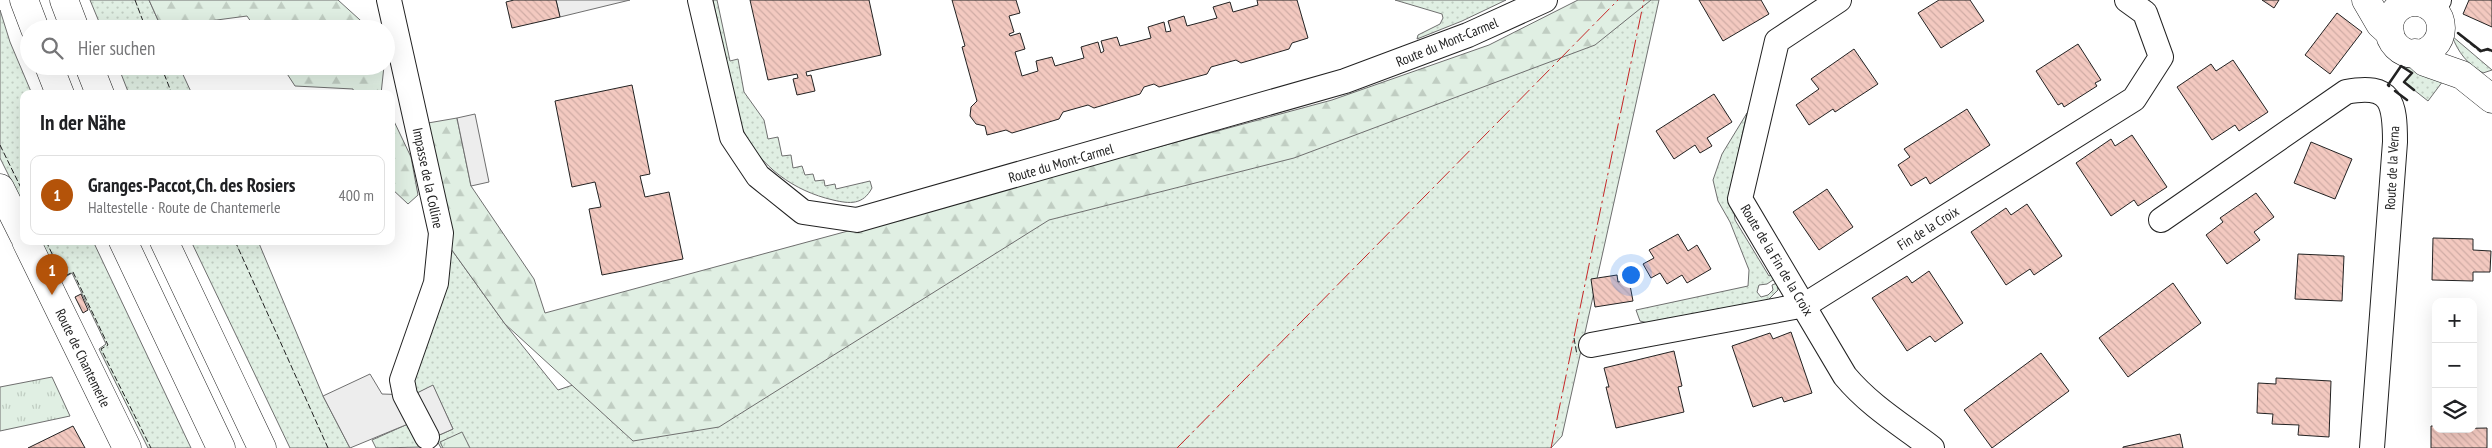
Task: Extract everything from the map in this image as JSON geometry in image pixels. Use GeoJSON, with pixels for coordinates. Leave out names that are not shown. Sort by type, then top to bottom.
{"type":"FeatureCollection","features":[{"type":"Feature","properties":{"kind":"main road"},"geometry":{"type":"LineString","coordinates":[[24,0],[32,20]]}},
{"type":"Feature","properties":{"kind":"main road"},"geometry":{"type":"LineString","coordinates":[[64,0],[72,20]]}},
{"type":"Feature","properties":{"kind":"main road"},"geometry":{"type":"LineString","coordinates":[[2366,0],[2380,24],[2390,33],[2399,48],[2415,53],[2424,62],[2462,75],[2492,99]]}},
{"type":"Feature","properties":{"kind":"main road"},"geometry":{"type":"LineString","coordinates":[[2390,33],[2394,2],[2419,2],[2437,14],[2462,75]]}},
{"type":"Feature","properties":{"kind":"main road"},"geometry":{"type":"LineString","coordinates":[[2415,53],[2430,48],[2437,14]]}},
{"type":"Feature","properties":{"kind":"main road"},"geometry":{"type":"LineString","coordinates":[[53,75],[58,90]]}},
{"type":"Feature","properties":{"kind":"main road"},"geometry":{"type":"LineString","coordinates":[[93,75],[98,90]]}},
{"type":"Feature","properties":{"kind":"main road"},"geometry":{"type":"LineString","coordinates":[[0,188],[20,228]]}},
{"type":"Feature","properties":{"kind":"main road","name":"Route de Chantemerle"},"geometry":{"type":"LineString","coordinates":[[28,245],[127,448]]}},
{"type":"Feature","properties":{"kind":"main road"},"geometry":{"type":"LineString","coordinates":[[125,245],[221,448]]}},
{"type":"Feature","properties":{"kind":"main road"},"geometry":{"type":"LineString","coordinates":[[166,245],[262,448]]}},
{"type":"Feature","properties":{"kind":"street","name":"Impasse de la Colline"},"geometry":{"type":"LineString","coordinates":[[389,0],[393,20]]}},
{"type":"Feature","properties":{"kind":"street","name":"Route du Mont-Carmel"},"geometry":{"type":"LineString","coordinates":[[700,0],[732,137],[758,176],[803,212],[857,220],[1345,81],[1468,36],[1544,0]]}},
{"type":"Feature","properties":{"kind":"street","name":"Route de la Fin de la Croix"},"geometry":{"type":"LineString","coordinates":[[1839,0],[1777,40],[1740,199],[1805,305],[1845,376],[1860,394],[1932,448]]}},
{"type":"Feature","properties":{"kind":"street","name":"Fin de la Croix"},"geometry":{"type":"LineString","coordinates":[[1592,345],[1805,305],[2134,99],[2161,57],[2145,12],[2127,0]]}},
{"type":"Feature","properties":{"kind":"street","name":"Impasse de la Colline"},"geometry":{"type":"LineString","coordinates":[[395,27],[441,233],[436,283],[402,380],[405,395],[427,437]]}},
{"type":"Feature","properties":{"kind":"street","name":"Route de la Verna"},"geometry":{"type":"LineString","coordinates":[[2161,220],[2346,92],[2366,88],[2381,92],[2391,103],[2395,117],[2395,142],[2372,448]]}},
{"type":"Feature","properties":{"kind":"green space"},"geometry":{"type":"Polygon","coordinates":[[[90,0],[149,0],[158,20],[98,20],[90,0]]]}},
{"type":"Feature","properties":{"kind":"green space"},"geometry":{"type":"Polygon","coordinates":[[[149,0],[338,0],[360,20],[250,20],[247,16],[217,20],[158,20],[149,0]]]}},
{"type":"Feature","properties":{"kind":"green space"},"geometry":{"type":"Polygon","coordinates":[[[713,0],[717,0],[730,61],[738,59],[744,92],[764,120],[768,139],[778,137],[782,156],[791,155],[793,168],[802,166],[805,175],[813,174],[815,181],[824,180],[825,186],[835,184],[836,189],[870,181],[872,188],[864,198],[855,202],[845,202],[819,196],[792,184],[780,176],[759,155],[750,143],[739,119],[713,0]]]}},
{"type":"Feature","properties":{"kind":"green space"},"geometry":{"type":"Polygon","coordinates":[[[1395,0],[1506,0],[1462,21],[1417,39],[1418,35],[1440,24],[1443,18],[1442,14],[1395,0]]]}},
{"type":"Feature","properties":{"kind":"green space"},"geometry":{"type":"Polygon","coordinates":[[[1578,0],[1651,0],[1595,45],[1294,158],[1049,220],[719,427],[633,441],[505,324],[449,246],[428,123],[457,118],[471,186],[534,279],[545,313],[1332,100],[1489,45],[1578,0]]]}},
{"type":"Feature","properties":{"kind":"green space"},"geometry":{"type":"Polygon","coordinates":[[[1640,0],[1659,0],[1562,436],[1551,448],[441,448],[435,437],[453,429],[433,386],[413,395],[417,359],[449,246],[505,324],[558,390],[792,311],[1640,0]]]}},
{"type":"Feature","properties":{"kind":"green space"},"geometry":{"type":"Polygon","coordinates":[[[0,10],[20,66],[20,75],[24,75],[30,90],[20,90],[20,198],[0,158],[0,10]]]}},
{"type":"Feature","properties":{"kind":"green space"},"geometry":{"type":"Polygon","coordinates":[[[2452,36],[2492,70],[2483,73],[2472,66],[2460,52],[2452,36]]]}},
{"type":"Feature","properties":{"kind":"green space"},"geometry":{"type":"Polygon","coordinates":[[[2406,62],[2443,81],[2428,101],[2404,82],[2412,73],[2401,66],[2406,62]]]}},
{"type":"Feature","properties":{"kind":"green space"},"geometry":{"type":"Polygon","coordinates":[[[122,75],[183,75],[190,90],[127,90],[122,75]]]}},
{"type":"Feature","properties":{"kind":"green space"},"geometry":{"type":"Polygon","coordinates":[[[288,75],[383,75],[381,90],[295,86],[288,75]]]}},
{"type":"Feature","properties":{"kind":"green space"},"geometry":{"type":"Polygon","coordinates":[[[1747,113],[1731,186],[1735,220],[1769,276],[1773,274],[1776,278],[1767,284],[1759,285],[1757,292],[1761,297],[1768,295],[1773,290],[1772,285],[1777,283],[1778,290],[1766,302],[1648,323],[1640,321],[1636,310],[1748,286],[1749,270],[1730,222],[1718,201],[1713,180],[1722,154],[1747,113]]]}},
{"type":"Feature","properties":{"kind":"green space"},"geometry":{"type":"Polygon","coordinates":[[[395,123],[411,157],[418,195],[408,204],[395,192],[395,123]]]}},
{"type":"Feature","properties":{"kind":"green space"},"geometry":{"type":"Polygon","coordinates":[[[43,245],[95,245],[191,448],[148,448],[99,349],[106,344],[72,273],[60,280],[43,245]]]}},
{"type":"Feature","properties":{"kind":"green space"},"geometry":{"type":"Polygon","coordinates":[[[193,245],[260,245],[323,396],[350,448],[290,448],[193,245]]]}},
{"type":"Feature","properties":{"kind":"green space"},"geometry":{"type":"Polygon","coordinates":[[[52,377],[70,416],[0,431],[0,387],[52,377]]]}},
{"type":"Feature","properties":{"kind":"green space"},"geometry":{"type":"Polygon","coordinates":[[[408,424],[425,447],[376,448],[372,440],[408,424]]]}},
{"type":"Feature","properties":{"kind":"green space"},"geometry":{"type":"Polygon","coordinates":[[[462,432],[470,448],[443,448],[440,442],[462,432]]]}},
{"type":"Feature","properties":{"kind":"shaded area"},"geometry":{"type":"Polygon","coordinates":[[[556,0],[630,0],[560,17],[556,0]]]}},
{"type":"Feature","properties":{"kind":"shaded area"},"geometry":{"type":"Polygon","coordinates":[[[475,114],[489,182],[471,186],[457,118],[475,114]]]}},
{"type":"Feature","properties":{"kind":"shaded area"},"geometry":{"type":"Polygon","coordinates":[[[370,374],[382,394],[413,395],[433,385],[453,429],[421,443],[408,424],[350,448],[323,396],[370,374]]]}},
{"type":"Feature","properties":{"kind":"building"},"geometry":{"type":"Polygon","coordinates":[[[514,0],[556,0],[560,17],[512,28],[506,2],[514,0]]]}},
{"type":"Feature","properties":{"kind":"building"},"geometry":{"type":"Polygon","coordinates":[[[750,0],[869,0],[881,55],[806,72],[807,76],[811,75],[815,91],[797,95],[793,79],[798,78],[797,74],[768,80],[750,0]]]}},
{"type":"Feature","properties":{"kind":"building"},"geometry":{"type":"Polygon","coordinates":[[[952,0],[1016,0],[1020,13],[1009,16],[1014,32],[1009,34],[1010,36],[1020,33],[1025,49],[1015,52],[1022,76],[1038,71],[1036,61],[1052,57],[1055,66],[1084,58],[1081,47],[1098,42],[1101,53],[1104,51],[1101,41],[1117,37],[1120,46],[1151,38],[1148,27],[1164,22],[1166,32],[1171,31],[1168,21],[1184,16],[1187,26],[1217,18],[1213,7],[1230,2],[1233,12],[1258,5],[1257,0],[1297,0],[1308,38],[1292,43],[1289,49],[1241,63],[1236,60],[1211,67],[1207,74],[1159,87],[1154,84],[1144,87],[1140,94],[1094,108],[1088,105],[1063,112],[1059,119],[1012,133],[1006,130],[987,135],[985,126],[976,124],[970,116],[971,107],[977,101],[962,47],[965,46],[952,0]]]}},
{"type":"Feature","properties":{"kind":"building"},"geometry":{"type":"Polygon","coordinates":[[[1699,0],[1761,0],[1769,14],[1723,41],[1699,0]]]}},
{"type":"Feature","properties":{"kind":"building"},"geometry":{"type":"Polygon","coordinates":[[[1939,0],[1970,0],[1984,21],[1941,48],[1918,13],[1939,0]]]}},
{"type":"Feature","properties":{"kind":"building"},"geometry":{"type":"Polygon","coordinates":[[[2262,0],[2279,0],[2274,8],[2262,0]]]}},
{"type":"Feature","properties":{"kind":"building"},"geometry":{"type":"Polygon","coordinates":[[[2469,0],[2492,0],[2492,27],[2463,14],[2469,0]]]}},
{"type":"Feature","properties":{"kind":"building"},"geometry":{"type":"Polygon","coordinates":[[[2337,13],[2362,32],[2330,74],[2305,55],[2337,13]]]}},
{"type":"Feature","properties":{"kind":"building"},"geometry":{"type":"Polygon","coordinates":[[[2078,44],[2101,80],[2095,83],[2097,86],[2064,107],[2062,103],[2058,105],[2036,71],[2078,44]]]}},
{"type":"Feature","properties":{"kind":"building"},"geometry":{"type":"Polygon","coordinates":[[[1854,49],[1878,84],[1835,112],[1833,109],[1809,125],[1796,105],[1819,89],[1811,79],[1854,49]]]}},
{"type":"Feature","properties":{"kind":"building"},"geometry":{"type":"Polygon","coordinates":[[[2233,60],[2268,112],[2239,131],[2235,125],[2212,140],[2177,87],[2211,64],[2216,71],[2233,60]]]}},
{"type":"Feature","properties":{"kind":"building"},"geometry":{"type":"Polygon","coordinates":[[[632,85],[650,174],[640,176],[645,197],[669,192],[683,259],[602,275],[589,209],[601,207],[595,182],[572,187],[555,101],[632,85]]]}},
{"type":"Feature","properties":{"kind":"building"},"geometry":{"type":"Polygon","coordinates":[[[1714,94],[1732,122],[1707,138],[1712,146],[1700,153],[1695,145],[1674,159],[1656,131],[1714,94]]]}},
{"type":"Feature","properties":{"kind":"building"},"geometry":{"type":"Polygon","coordinates":[[[1967,109],[1990,145],[1930,184],[1926,177],[1911,186],[1898,165],[1910,157],[1904,149],[1967,109]]]}},
{"type":"Feature","properties":{"kind":"building"},"geometry":{"type":"Polygon","coordinates":[[[2132,135],[2167,187],[2138,206],[2134,200],[2111,216],[2076,163],[2111,139],[2115,146],[2132,135]]]}},
{"type":"Feature","properties":{"kind":"building"},"geometry":{"type":"Polygon","coordinates":[[[2311,142],[2352,159],[2335,199],[2294,183],[2311,142]]]}},
{"type":"Feature","properties":{"kind":"building"},"geometry":{"type":"Polygon","coordinates":[[[1827,189],[1853,227],[1819,250],[1793,212],[1827,189]]]}},
{"type":"Feature","properties":{"kind":"building"},"geometry":{"type":"Polygon","coordinates":[[[2256,193],[2274,217],[2254,232],[2260,240],[2227,264],[2206,235],[2223,222],[2220,218],[2256,193]]]}},
{"type":"Feature","properties":{"kind":"building"},"geometry":{"type":"Polygon","coordinates":[[[2027,204],[2062,256],[2034,275],[2030,269],[2006,285],[1971,232],[2006,208],[2011,215],[2027,204]]]}},
{"type":"Feature","properties":{"kind":"building"},"geometry":{"type":"Polygon","coordinates":[[[1678,234],[1688,251],[1697,245],[1711,269],[1687,283],[1682,275],[1667,284],[1660,273],[1651,278],[1643,264],[1654,258],[1649,250],[1678,234]]]}},
{"type":"Feature","properties":{"kind":"building"},"geometry":{"type":"Polygon","coordinates":[[[2433,238],[2473,239],[2473,250],[2491,251],[2490,272],[2473,272],[2473,281],[2432,280],[2433,238]]]}},
{"type":"Feature","properties":{"kind":"building"},"geometry":{"type":"Polygon","coordinates":[[[2298,254],[2344,256],[2342,301],[2295,299],[2298,254]]]}},
{"type":"Feature","properties":{"kind":"building"},"geometry":{"type":"Polygon","coordinates":[[[1929,271],[1963,323],[1935,342],[1930,336],[1907,351],[1872,298],[1907,276],[1912,283],[1929,271]]]}},
{"type":"Feature","properties":{"kind":"building"},"geometry":{"type":"Polygon","coordinates":[[[1617,275],[1618,282],[1629,280],[1633,301],[1595,307],[1591,279],[1617,275]]]}},
{"type":"Feature","properties":{"kind":"building"},"geometry":{"type":"Polygon","coordinates":[[[2173,283],[2201,323],[2128,377],[2099,338],[2173,283]]]}},
{"type":"Feature","properties":{"kind":"building"},"geometry":{"type":"Polygon","coordinates":[[[81,294],[88,310],[83,313],[75,297],[81,294]]]}},
{"type":"Feature","properties":{"kind":"building"},"geometry":{"type":"Polygon","coordinates":[[[1791,332],[1812,393],[1784,402],[1782,397],[1753,407],[1732,346],[1770,333],[1773,339],[1791,332]]]}},
{"type":"Feature","properties":{"kind":"building"},"geometry":{"type":"Polygon","coordinates":[[[1674,351],[1682,386],[1678,387],[1684,412],[1616,428],[1606,387],[1609,387],[1604,368],[1674,351]]]}},
{"type":"Feature","properties":{"kind":"building"},"geometry":{"type":"Polygon","coordinates":[[[2041,353],[2069,391],[1992,448],[1964,410],[2041,353]]]}},
{"type":"Feature","properties":{"kind":"building"},"geometry":{"type":"Polygon","coordinates":[[[2276,378],[2331,381],[2329,437],[2298,435],[2299,425],[2272,424],[2273,414],[2257,413],[2258,383],[2276,384],[2276,378]]]}},
{"type":"Feature","properties":{"kind":"building"},"geometry":{"type":"Polygon","coordinates":[[[73,426],[85,448],[28,448],[73,426]]]}},
{"type":"Feature","properties":{"kind":"building"},"geometry":{"type":"Polygon","coordinates":[[[2431,426],[2432,433],[2477,433],[2477,428],[2487,428],[2487,448],[2431,448],[2431,426]]]}},
{"type":"Feature","properties":{"kind":"building"},"geometry":{"type":"Polygon","coordinates":[[[2180,434],[2183,448],[2123,448],[2123,447],[2180,434]]]}},
{"type":"Feature","properties":{"kind":"fence"},"geometry":{"type":"LineString","coordinates":[[135,0],[143,20]]}},
{"type":"Feature","properties":{"kind":"fence"},"geometry":{"type":"LineString","coordinates":[[2457,33],[2480,52],[2487,50],[2492,52]]}},
{"type":"Feature","properties":{"kind":"fence"},"geometry":{"type":"LineString","coordinates":[[165,75],[170,90]]}},
{"type":"Feature","properties":{"kind":"fence"},"geometry":{"type":"LineString","coordinates":[[0,145],[20,186]]}},
{"type":"Feature","properties":{"kind":"fence"},"geometry":{"type":"LineString","coordinates":[[48,245],[63,277],[73,272],[108,345],[101,349],[151,448]]}},
{"type":"Feature","properties":{"kind":"fence"},"geometry":{"type":"LineString","coordinates":[[237,245],[328,448]]}},
{"type":"Feature","properties":{"kind":"fence"},"geometry":{"type":"LineString","coordinates":[[1574,338],[1577,355]]}},
{"type":"Feature","properties":{"kind":"wall"},"geometry":{"type":"LineString","coordinates":[[2458,33],[2481,51],[2488,49],[2492,51]]}},
{"type":"Feature","properties":{"kind":"wall"},"geometry":{"type":"LineString","coordinates":[[2389,86],[2401,66],[2412,73],[2404,82],[2414,90]]}},
{"type":"Feature","properties":{"kind":"wall"},"geometry":{"type":"LineString","coordinates":[[2395,91],[2407,100]]}},
{"type":"Feature","properties":{"kind":"power"},"geometry":{"type":"LineString","coordinates":[[1177,448],[1618,0]]}},
{"type":"Feature","properties":{"kind":"power"},"geometry":{"type":"LineString","coordinates":[[1551,448],[1644,0]]}},
{"type":"Feature","properties":{"kind":"place","name":"Granges-Paccot,Ch. des Rosiers"},"geometry":{"type":"Point","coordinates":[52,295]}}]}
